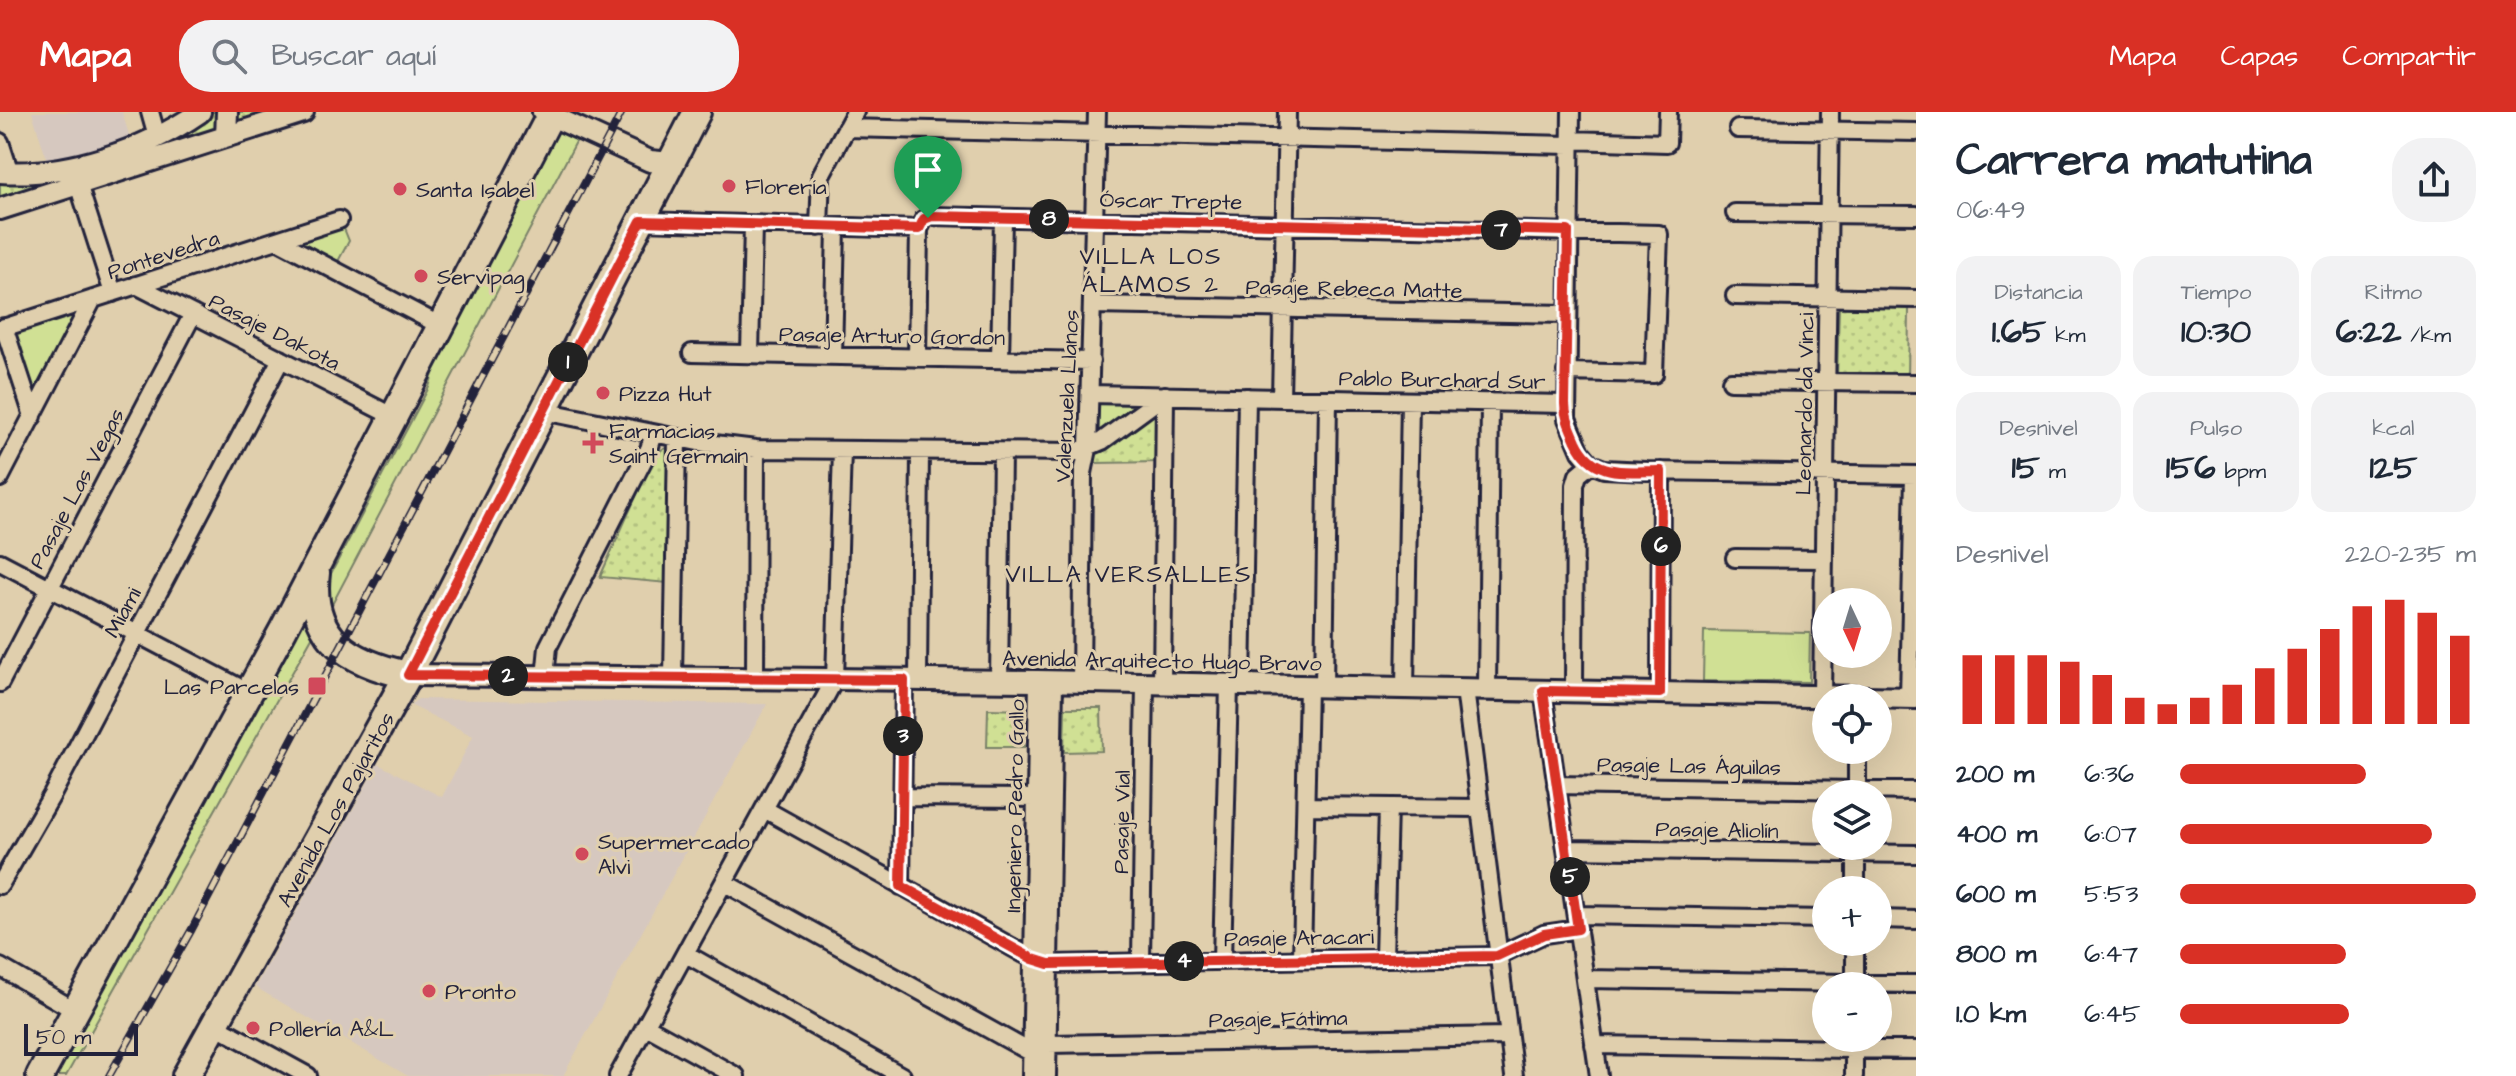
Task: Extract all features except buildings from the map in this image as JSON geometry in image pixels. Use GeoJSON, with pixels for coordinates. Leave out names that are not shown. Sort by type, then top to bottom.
{"type":"FeatureCollection","features":[{"type":"Feature","properties":{"kind":"main road","name":"Avenida Los Pajaritos"},"geometry":{"type":"LineString","coordinates":[[186,1076],[408,675],[697,112]]}},
{"type":"Feature","properties":{"kind":"main road"},"geometry":{"type":"LineString","coordinates":[[40,1076],[250,693],[548,113]]}},
{"type":"Feature","properties":{"kind":"main road"},"geometry":{"type":"LineString","coordinates":[[317,565],[314,597],[325,631],[359,659],[408,675]]}},
{"type":"Feature","properties":{"kind":"street"},"geometry":{"type":"LineString","coordinates":[[150,112],[157,137]]}},
{"type":"Feature","properties":{"kind":"street"},"geometry":{"type":"LineString","coordinates":[[5,173],[54,171],[157,137],[200,112]]}},
{"type":"Feature","properties":{"kind":"street"},"geometry":{"type":"LineString","coordinates":[[226,136],[227,112]]}},
{"type":"Feature","properties":{"kind":"street"},"geometry":{"type":"LineString","coordinates":[[6,207],[303,112]]}},
{"type":"Feature","properties":{"kind":"street"},"geometry":{"type":"LineString","coordinates":[[833,356],[827,228],[821,175],[855,112]]}},
{"type":"Feature","properties":{"kind":"street","name":"Valenzuela Llanos"},"geometry":{"type":"LineString","coordinates":[[1081,682],[1083,473],[1088,449],[1097,112]]}},
{"type":"Feature","properties":{"kind":"street"},"geometry":{"type":"LineString","coordinates":[[1281,398],[1287,112]]}},
{"type":"Feature","properties":{"kind":"street"},"geometry":{"type":"LineString","coordinates":[[1565,404],[1571,112]]}},
{"type":"Feature","properties":{"kind":"street"},"geometry":{"type":"LineString","coordinates":[[846,128],[1286,139],[1667,143],[1668,112]]}},
{"type":"Feature","properties":{"kind":"street","name":"Leonardo da Vinci"},"geometry":{"type":"LineString","coordinates":[[1822,684],[1830,112]]}},
{"type":"Feature","properties":{"kind":"street"},"geometry":{"type":"LineString","coordinates":[[548,113],[650,161],[671,163]]}},
{"type":"Feature","properties":{"kind":"street"},"geometry":{"type":"LineString","coordinates":[[1738,129],[1916,132]]}},
{"type":"Feature","properties":{"kind":"street"},"geometry":{"type":"LineString","coordinates":[[0,142],[5,173],[16,189],[6,207]]}},
{"type":"Feature","properties":{"kind":"street"},"geometry":{"type":"LineString","coordinates":[[78,184],[113,293]]}},
{"type":"Feature","properties":{"kind":"street"},"geometry":{"type":"LineString","coordinates":[[1735,213],[1916,215]]}},
{"type":"Feature","properties":{"kind":"street","name":"Óscar Trepte"},"geometry":{"type":"LineString","coordinates":[[641,221],[919,229],[924,219],[932,216],[1659,234],[1654,374],[1566,372]]}},
{"type":"Feature","properties":{"kind":"street"},"geometry":{"type":"LineString","coordinates":[[1000,359],[1003,218]]}},
{"type":"Feature","properties":{"kind":"street","name":"Pontevedra"},"geometry":{"type":"LineString","coordinates":[[2,328],[339,220]]}},
{"type":"Feature","properties":{"kind":"street"},"geometry":{"type":"LineString","coordinates":[[750,354],[753,225]]}},
{"type":"Feature","properties":{"kind":"street"},"geometry":{"type":"LineString","coordinates":[[917,358],[919,229]]}},
{"type":"Feature","properties":{"kind":"street"},"geometry":{"type":"LineString","coordinates":[[277,240],[441,326]]}},
{"type":"Feature","properties":{"kind":"street","name":"Pasaje Dakota"},"geometry":{"type":"LineString","coordinates":[[136,285],[394,417]]}},
{"type":"Feature","properties":{"kind":"street"},"geometry":{"type":"LineString","coordinates":[[1735,296],[1916,299]]}},
{"type":"Feature","properties":{"kind":"street"},"geometry":{"type":"LineString","coordinates":[[0,478],[93,299]]}},
{"type":"Feature","properties":{"kind":"street","name":"Pasaje Rebeca Matte"},"geometry":{"type":"LineString","coordinates":[[1092,305],[1567,314]]}},
{"type":"Feature","properties":{"kind":"street","name":"Pasaje Las Vegas"},"geometry":{"type":"LineString","coordinates":[[0,683],[193,314]]}},
{"type":"Feature","properties":{"kind":"street"},"geometry":{"type":"LineString","coordinates":[[2,328],[33,416]]}},
{"type":"Feature","properties":{"kind":"street","name":"Pasaje Arturo Gordon"},"geometry":{"type":"LineString","coordinates":[[692,353],[1091,361]]}},
{"type":"Feature","properties":{"kind":"street","name":"Miami"},"geometry":{"type":"LineString","coordinates":[[0,885],[281,359]]}},
{"type":"Feature","properties":{"kind":"street"},"geometry":{"type":"LineString","coordinates":[[1731,381],[1916,383]]}},
{"type":"Feature","properties":{"kind":"street","name":"Pablo Burchard Sur"},"geometry":{"type":"LineString","coordinates":[[1090,394],[1565,404],[1568,423],[1591,464]]}},
{"type":"Feature","properties":{"kind":"street"},"geometry":{"type":"LineString","coordinates":[[543,411],[677,439],[756,449],[1002,452],[1088,449],[1165,395]]}},
{"type":"Feature","properties":{"kind":"street","name":"Pasaje Vial"},"geometry":{"type":"LineString","coordinates":[[1141,961],[1165,395]]}},
{"type":"Feature","properties":{"kind":"street"},"geometry":{"type":"LineString","coordinates":[[1222,960],[1247,397]]}},
{"type":"Feature","properties":{"kind":"street"},"geometry":{"type":"LineString","coordinates":[[1302,959],[1306,806],[1316,686],[1328,399]]}},
{"type":"Feature","properties":{"kind":"street"},"geometry":{"type":"LineString","coordinates":[[1405,688],[1410,401]]}},
{"type":"Feature","properties":{"kind":"street"},"geometry":{"type":"LineString","coordinates":[[1487,690],[1490,402]]}},
{"type":"Feature","properties":{"kind":"street"},"geometry":{"type":"LineString","coordinates":[[545,677],[548,647],[654,434]]}},
{"type":"Feature","properties":{"kind":"street"},"geometry":{"type":"LineString","coordinates":[[673,678],[677,439]]}},
{"type":"Feature","properties":{"kind":"street"},"geometry":{"type":"LineString","coordinates":[[755,679],[756,449]]}},
{"type":"Feature","properties":{"kind":"street"},"geometry":{"type":"LineString","coordinates":[[618,1076],[835,679],[842,450]]}},
{"type":"Feature","properties":{"kind":"street"},"geometry":{"type":"LineString","coordinates":[[901,886],[920,451]]}},
{"type":"Feature","properties":{"kind":"street"},"geometry":{"type":"LineString","coordinates":[[999,681],[1002,452]]}},
{"type":"Feature","properties":{"kind":"street"},"geometry":{"type":"LineString","coordinates":[[1574,691],[1575,485],[1578,475],[1591,464],[1604,469],[1661,471],[1915,475],[1913,698]]}},
{"type":"Feature","properties":{"kind":"street"},"geometry":{"type":"LineString","coordinates":[[1660,693],[1661,471]]}},
{"type":"Feature","properties":{"kind":"street"},"geometry":{"type":"LineString","coordinates":[[1735,558],[1824,559]]}},
{"type":"Feature","properties":{"kind":"street"},"geometry":{"type":"LineString","coordinates":[[0,562],[250,693]]}},
{"type":"Feature","properties":{"kind":"street","name":"Avenida Arquitecto Hugo Bravo"},"geometry":{"type":"LineString","coordinates":[[408,675],[1081,682],[1812,696]]}},
{"type":"Feature","properties":{"kind":"street","name":"Ingeniero Pedro Gallo"},"geometry":{"type":"LineString","coordinates":[[1046,682],[1036,798],[1047,1076]]}},
{"type":"Feature","properties":{"kind":"street","name":"Ingeniero Pedro Gallo"},"geometry":{"type":"LineString","coordinates":[[1031,1076],[1041,961],[1046,682]]}},
{"type":"Feature","properties":{"kind":"street"},"geometry":{"type":"LineString","coordinates":[[1465,689],[1514,1076]]}},
{"type":"Feature","properties":{"kind":"street"},"geometry":{"type":"LineString","coordinates":[[1543,691],[1599,1076]]}},
{"type":"Feature","properties":{"kind":"street","name":"Avenida Arquitecto Hugo Bravo"},"geometry":{"type":"LineString","coordinates":[[1892,698],[1913,698]]}},
{"type":"Feature","properties":{"kind":"street","name":"Pasaje Las Águilas"},"geometry":{"type":"LineString","coordinates":[[1556,785],[1812,791]]}},
{"type":"Feature","properties":{"kind":"street","name":"Pasaje Las Águilas"},"geometry":{"type":"LineString","coordinates":[[1892,791],[1916,791]]}},
{"type":"Feature","properties":{"kind":"street"},"geometry":{"type":"LineString","coordinates":[[903,797],[1036,798]]}},
{"type":"Feature","properties":{"kind":"street"},"geometry":{"type":"LineString","coordinates":[[1306,806],[1478,808]]}},
{"type":"Feature","properties":{"kind":"street"},"geometry":{"type":"LineString","coordinates":[[1384,958],[1388,807]]}},
{"type":"Feature","properties":{"kind":"street"},"geometry":{"type":"LineString","coordinates":[[766,810],[1041,961]]}},
{"type":"Feature","properties":{"kind":"street","name":"Pasaje Aliolín"},"geometry":{"type":"LineString","coordinates":[[1566,849],[1812,850]]}},
{"type":"Feature","properties":{"kind":"street","name":"Pasaje Aliolín"},"geometry":{"type":"LineString","coordinates":[[1892,852],[1916,854]]}},
{"type":"Feature","properties":{"kind":"street"},"geometry":{"type":"LineString","coordinates":[[725,883],[1032,1053]]}},
{"type":"Feature","properties":{"kind":"street","name":"Pasaje Aracari"},"geometry":{"type":"LineString","coordinates":[[1041,961],[1497,956],[1577,922],[1812,919]]}},
{"type":"Feature","properties":{"kind":"street"},"geometry":{"type":"LineString","coordinates":[[1892,919],[1916,920]]}},
{"type":"Feature","properties":{"kind":"street"},"geometry":{"type":"LineString","coordinates":[[686,954],[902,1076]]}},
{"type":"Feature","properties":{"kind":"street"},"geometry":{"type":"LineString","coordinates":[[0,967],[76,1011]]}},
{"type":"Feature","properties":{"kind":"street"},"geometry":{"type":"LineString","coordinates":[[1585,979],[1812,983]]}},
{"type":"Feature","properties":{"kind":"street"},"geometry":{"type":"LineString","coordinates":[[1892,984],[1916,984]]}},
{"type":"Feature","properties":{"kind":"street"},"geometry":{"type":"LineString","coordinates":[[215,1025],[300,1074]]}},
{"type":"Feature","properties":{"kind":"street"},"geometry":{"type":"LineString","coordinates":[[646,1026],[736,1076]]}},
{"type":"Feature","properties":{"kind":"street","name":"Pasaje Fátima"},"geometry":{"type":"LineString","coordinates":[[1048,1044],[1508,1036]]}},
{"type":"Feature","properties":{"kind":"street"},"geometry":{"type":"LineString","coordinates":[[1594,1045],[1812,1044]]}},
{"type":"Feature","properties":{"kind":"street"},"geometry":{"type":"LineString","coordinates":[[1892,1048],[1916,1050]]}},
{"type":"Feature","properties":{"kind":"street"},"geometry":{"type":"LineString","coordinates":[[1854,1052],[1854,1076]]}},
{"type":"Feature","properties":{"kind":"shaded area"},"geometry":{"type":"Polygon","coordinates":[[[32,112],[122,112],[131,141],[49,167],[32,112]]]}},
{"type":"Feature","properties":{"kind":"shaded area"},"geometry":{"type":"Polygon","coordinates":[[[418,699],[767,704],[563,1076],[408,1076],[255,987],[378,764],[442,797],[473,736],[410,705],[418,699]]]}},
{"type":"Feature","properties":{"kind":"green space"},"geometry":{"type":"Polygon","coordinates":[[[213,112],[284,112],[0,203],[0,176],[175,134],[213,112]]]}},
{"type":"Feature","properties":{"kind":"green space"},"geometry":{"type":"Polygon","coordinates":[[[555,127],[578,138],[327,614],[326,583],[429,387],[439,354],[555,127]]]}},
{"type":"Feature","properties":{"kind":"green space"},"geometry":{"type":"Polygon","coordinates":[[[343,226],[349,241],[336,265],[289,242],[343,226]]]}},
{"type":"Feature","properties":{"kind":"green space"},"geometry":{"type":"Polygon","coordinates":[[[1839,306],[1909,309],[1908,380],[1837,378],[1839,306]]]}},
{"type":"Feature","properties":{"kind":"green space"},"geometry":{"type":"Polygon","coordinates":[[[81,309],[33,400],[12,331],[81,309]]]}},
{"type":"Feature","properties":{"kind":"green space"},"geometry":{"type":"Polygon","coordinates":[[[1094,399],[1150,400],[1094,440],[1094,399]]]}},
{"type":"Feature","properties":{"kind":"green space"},"geometry":{"type":"Polygon","coordinates":[[[1160,404],[1162,462],[1095,463],[1096,448],[1160,404]]]}},
{"type":"Feature","properties":{"kind":"green space"},"geometry":{"type":"Polygon","coordinates":[[[671,446],[668,583],[600,577],[656,452],[671,446]]]}},
{"type":"Feature","properties":{"kind":"green space"},"geometry":{"type":"Polygon","coordinates":[[[308,600],[315,632],[66,1076],[52,1076],[308,600]]]}},
{"type":"Feature","properties":{"kind":"green space"},"geometry":{"type":"Polygon","coordinates":[[[1704,631],[1810,633],[1809,682],[1703,681],[1704,631]]]}},
{"type":"Feature","properties":{"kind":"green space"},"geometry":{"type":"Polygon","coordinates":[[[1065,708],[1101,708],[1102,751],[1064,752],[1065,708]]]}},
{"type":"Feature","properties":{"kind":"green space"},"geometry":{"type":"Polygon","coordinates":[[[988,709],[1024,710],[1024,747],[987,747],[988,709]]]}},
{"type":"Feature","properties":{"kind":"railway"},"geometry":{"type":"LineString","coordinates":[[109,1076],[192,929],[622,112]]}},
{"type":"Feature","properties":{"kind":"place","name":"Florería"},"geometry":{"type":"Point","coordinates":[729,186]}},
{"type":"Feature","properties":{"kind":"place","name":"Santa Isabel"},"geometry":{"type":"Point","coordinates":[400,189]}},
{"type":"Feature","properties":{"kind":"place","name":"Servipag"},"geometry":{"type":"Point","coordinates":[421,276]}},
{"type":"Feature","properties":{"kind":"place","name":"Pizza Hut"},"geometry":{"type":"Point","coordinates":[603,393]}},
{"type":"Feature","properties":{"kind":"place","name":"Farmacias Saint Germain"},"geometry":{"type":"Point","coordinates":[593,443]}},
{"type":"Feature","properties":{"kind":"place","name":"Las Parcelas"},"geometry":{"type":"Point","coordinates":[317,686]}},
{"type":"Feature","properties":{"kind":"place","name":"Supermercado Alvi"},"geometry":{"type":"Point","coordinates":[582,854]}},
{"type":"Feature","properties":{"kind":"place","name":"Pronto"},"geometry":{"type":"Point","coordinates":[429,991]}},
{"type":"Feature","properties":{"kind":"place","name":"Pollería A&L"},"geometry":{"type":"Point","coordinates":[253,1028]}},
{"type":"Feature","properties":{"kind":"district","name":"VILLA LOS ÁLAMOS 2"},"geometry":{"type":"Point","coordinates":[1151,270]}},
{"type":"Feature","properties":{"kind":"district","name":"VILLA VERSALLES"},"geometry":{"type":"Point","coordinates":[1129,574]}},
{"type":"Feature","properties":{"kind":"route"},"geometry":{"type":"LineString","coordinates":[[928,218],[1568,231],[1565,412],[1568,423],[1581,452],[1591,464],[1604,469],[1661,471],[1660,693],[1543,691],[1578,929],[1544,934],[1497,956],[1049,964],[1033,959],[901,886],[904,680],[408,675],[641,221],[919,229],[924,219],[928,218]]}}]}
